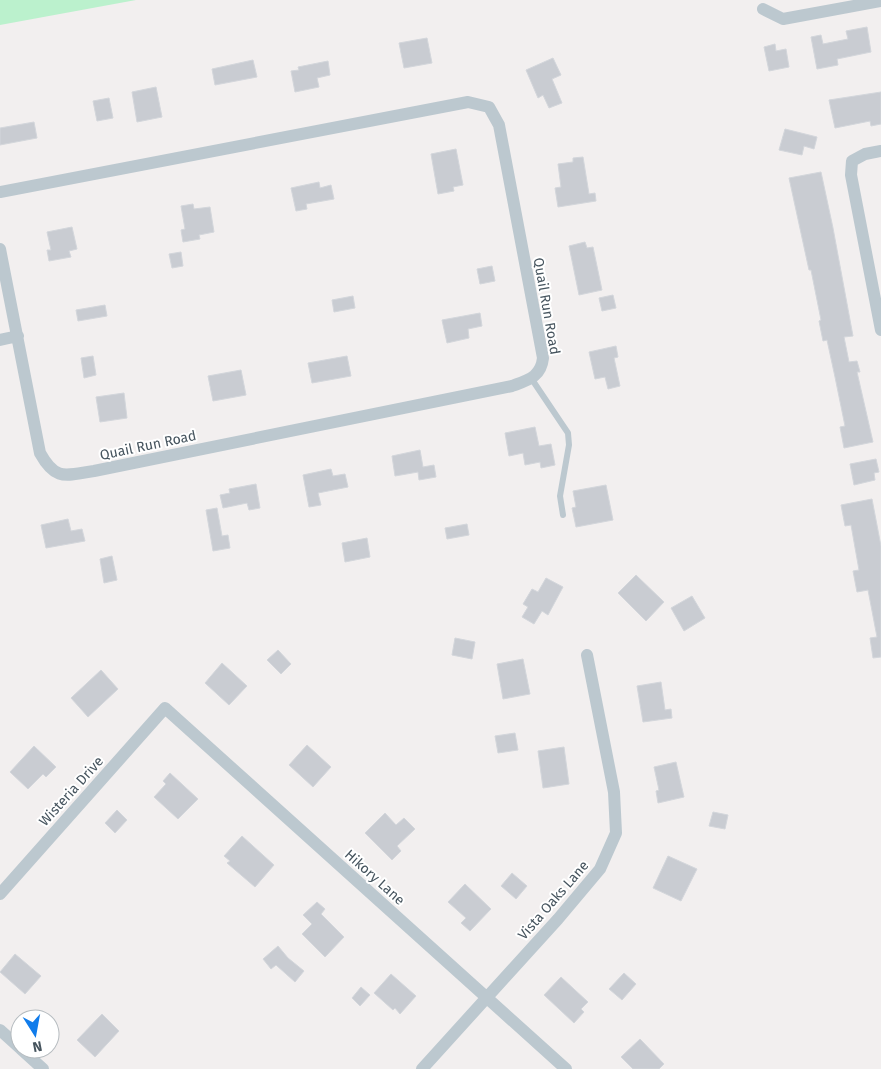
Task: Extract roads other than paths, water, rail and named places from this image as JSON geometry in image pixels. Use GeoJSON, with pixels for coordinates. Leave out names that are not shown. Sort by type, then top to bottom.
{"type":"FeatureCollection","features":[{"type":"Feature","properties":{"kind":"street"},"geometry":{"type":"LineString","coordinates":[[763,9],[783,19],[881,1]]}},
{"type":"Feature","properties":{"kind":"street","name":"Quail Run Road"},"geometry":{"type":"LineString","coordinates":[[0,192],[468,102],[488,106],[499,125],[543,358],[542,366],[537,375],[512,386],[103,469],[62,475],[53,472],[40,453],[0,250]]}},
{"type":"Feature","properties":{"kind":"street"},"geometry":{"type":"LineString","coordinates":[[881,151],[865,154],[852,161],[851,175],[881,330]]}},
{"type":"Feature","properties":{"kind":"street"},"geometry":{"type":"LineString","coordinates":[[0,340],[18,336]]}},
{"type":"Feature","properties":{"kind":"street","name":"Vista Oaks Lane"},"geometry":{"type":"LineString","coordinates":[[422,1069],[558,919],[600,869],[616,833],[614,792],[587,655]]}},
{"type":"Feature","properties":{"kind":"street","name":"Hikory Lane"},"geometry":{"type":"LineString","coordinates":[[165,708],[566,1069]]}},
{"type":"Feature","properties":{"kind":"street","name":"Wisteria Drive"},"geometry":{"type":"LineString","coordinates":[[0,894],[165,708]]}},
{"type":"Feature","properties":{"kind":"street"},"geometry":{"type":"LineString","coordinates":[[0,1030],[10,1039]]}},
{"type":"Feature","properties":{"kind":"street"},"geometry":{"type":"LineString","coordinates":[[32,1059],[43,1069]]}},
{"type":"Feature","properties":{"kind":"lane"},"geometry":{"type":"LineString","coordinates":[[530,378],[568,433],[569,445],[560,496],[563,514]]}}]}
